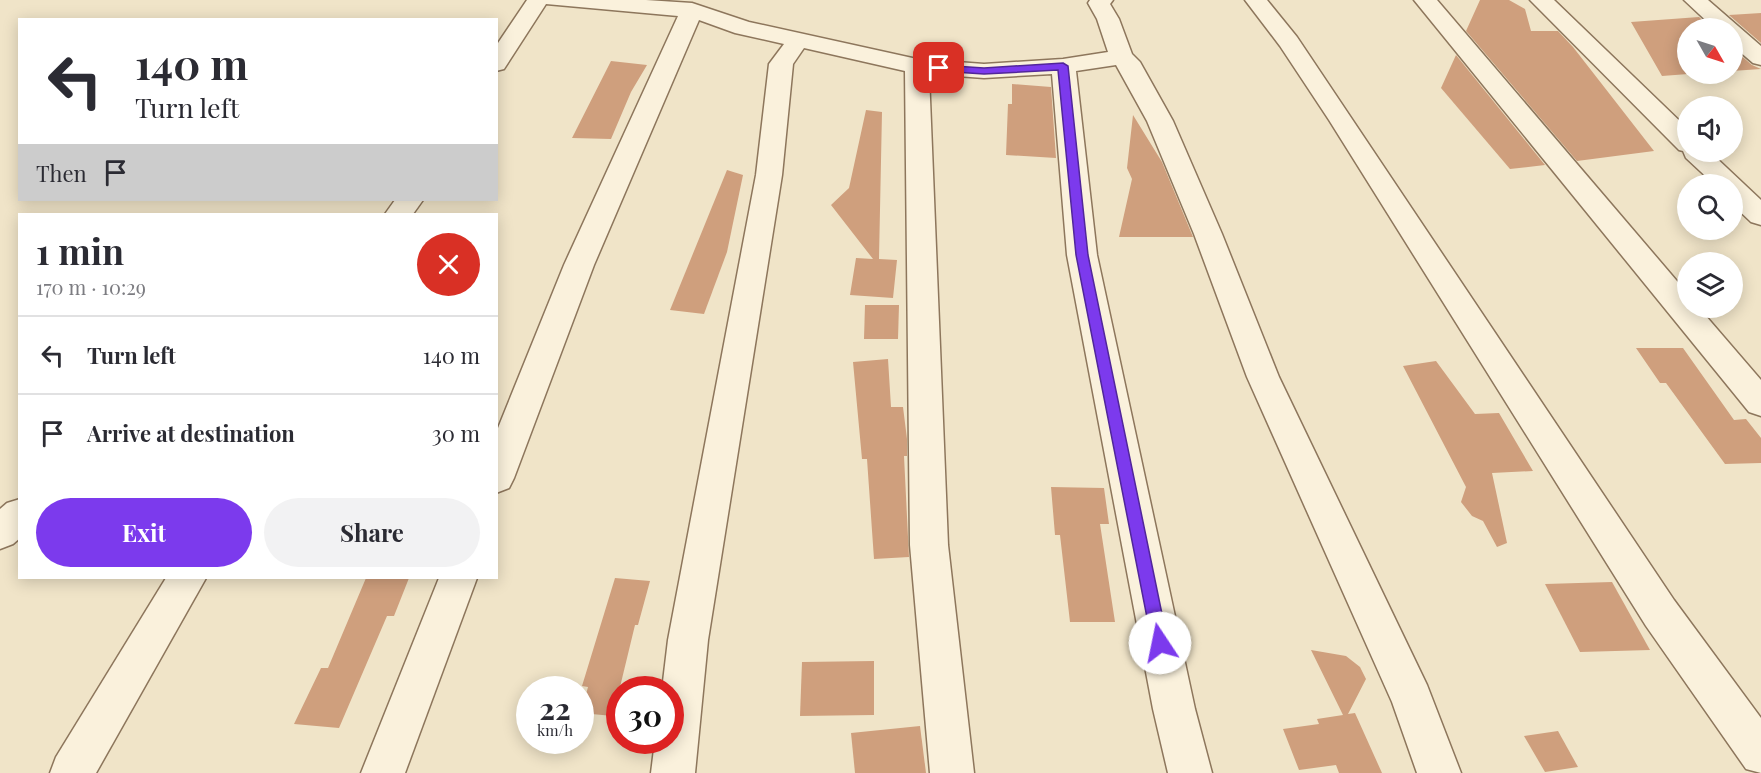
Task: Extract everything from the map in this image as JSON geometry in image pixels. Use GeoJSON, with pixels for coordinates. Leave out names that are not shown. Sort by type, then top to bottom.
{"type":"FeatureCollection","features":[{"type":"Feature","properties":{"kind":"street"},"geometry":{"type":"LineString","coordinates":[[498,61],[538,0]]}},
{"type":"Feature","properties":{"kind":"street"},"geometry":{"type":"LineString","coordinates":[[554,0],[692,10],[743,28],[917,66],[984,71],[1063,66],[1122,57]]}},
{"type":"Feature","properties":{"kind":"street"},"geometry":{"type":"LineString","coordinates":[[1102,0],[1099,3],[1122,57],[1128,62],[1160,121],[1208,234],[1263,377],[1412,699],[1439,773]]}},
{"type":"Feature","properties":{"kind":"street"},"geometry":{"type":"LineString","coordinates":[[1256,0],[1289,42],[1342,120],[1660,614],[1761,754]]}},
{"type":"Feature","properties":{"kind":"street"},"geometry":{"type":"LineString","coordinates":[[1425,0],[1761,403]]}},
{"type":"Feature","properties":{"kind":"street"},"geometry":{"type":"LineString","coordinates":[[1540,0],[1677,133]]}},
{"type":"Feature","properties":{"kind":"street"},"geometry":{"type":"LineString","coordinates":[[1695,0],[1716,18]]}},
{"type":"Feature","properties":{"kind":"street"},"geometry":{"type":"LineString","coordinates":[[498,473],[579,265],[692,10]]}},
{"type":"Feature","properties":{"kind":"street"},"geometry":{"type":"LineString","coordinates":[[673,773],[688,640],[769,176],[782,64],[799,39]]}},
{"type":"Feature","properties":{"kind":"street"},"geometry":{"type":"LineString","coordinates":[[1743,42],[1761,58]]}},
{"type":"Feature","properties":{"kind":"street"},"geometry":{"type":"LineString","coordinates":[[917,66],[929,545],[952,773]]}},
{"type":"Feature","properties":{"kind":"street"},"geometry":{"type":"LineString","coordinates":[[1063,66],[1082,255],[1171,698],[1190,773]]}},
{"type":"Feature","properties":{"kind":"street"},"geometry":{"type":"LineString","coordinates":[[1705,162],[1718,174]]}},
{"type":"Feature","properties":{"kind":"street"},"geometry":{"type":"LineString","coordinates":[[1743,199],[1761,216]]}},
{"type":"Feature","properties":{"kind":"street"},"geometry":{"type":"LineString","coordinates":[[0,533],[18,516]]}},
{"type":"Feature","properties":{"kind":"street"},"geometry":{"type":"LineString","coordinates":[[72,773],[186,579]]}},
{"type":"Feature","properties":{"kind":"street"},"geometry":{"type":"LineString","coordinates":[[383,773],[458,579]]}},
{"type":"Feature","properties":{"kind":"building"},"geometry":{"type":"Polygon","coordinates":[[[1480,0],[1509,0],[1525,9],[1531,31],[1558,31],[1654,151],[1577,161],[1466,31],[1480,0]]]}},
{"type":"Feature","properties":{"kind":"building"},"geometry":{"type":"Polygon","coordinates":[[[1761,13],[1761,43],[1743,27],[1743,18],[1732,18],[1729,15],[1761,13]]]}},
{"type":"Feature","properties":{"kind":"building"},"geometry":{"type":"Polygon","coordinates":[[[1677,19],[1677,75],[1662,76],[1631,22],[1677,19]]]}},
{"type":"Feature","properties":{"kind":"building"},"geometry":{"type":"Polygon","coordinates":[[[1456,55],[1545,165],[1510,169],[1441,88],[1456,55]]]}},
{"type":"Feature","properties":{"kind":"building"},"geometry":{"type":"Polygon","coordinates":[[[1743,57],[1752,65],[1761,69],[1743,70],[1743,57]]]}},
{"type":"Feature","properties":{"kind":"building"},"geometry":{"type":"Polygon","coordinates":[[[611,61],[647,65],[631,92],[611,139],[572,138],[611,61]]]}},
{"type":"Feature","properties":{"kind":"building"},"geometry":{"type":"Polygon","coordinates":[[[1012,84],[1051,87],[1056,158],[1006,155],[1008,104],[1012,104],[1012,84]]]}},
{"type":"Feature","properties":{"kind":"building"},"geometry":{"type":"Polygon","coordinates":[[[866,110],[882,112],[879,259],[897,260],[893,298],[850,295],[856,258],[873,259],[831,205],[849,188],[866,110]]]}},
{"type":"Feature","properties":{"kind":"building"},"geometry":{"type":"Polygon","coordinates":[[[1133,115],[1162,162],[1193,237],[1119,237],[1132,179],[1127,168],[1133,115]]]}},
{"type":"Feature","properties":{"kind":"building"},"geometry":{"type":"Polygon","coordinates":[[[727,170],[743,175],[727,252],[704,314],[670,310],[727,170]]]}},
{"type":"Feature","properties":{"kind":"building"},"geometry":{"type":"Polygon","coordinates":[[[865,305],[899,305],[898,339],[864,339],[865,305]]]}},
{"type":"Feature","properties":{"kind":"building"},"geometry":{"type":"Polygon","coordinates":[[[1636,348],[1683,348],[1734,420],[1746,419],[1761,438],[1761,463],[1725,464],[1666,383],[1660,383],[1636,348]]]}},
{"type":"Feature","properties":{"kind":"building"},"geometry":{"type":"Polygon","coordinates":[[[888,359],[891,407],[903,407],[907,439],[907,456],[904,456],[909,557],[874,559],[867,459],[862,459],[853,362],[888,359]]]}},
{"type":"Feature","properties":{"kind":"building"},"geometry":{"type":"Polygon","coordinates":[[[1436,361],[1475,414],[1499,413],[1533,471],[1492,473],[1507,543],[1497,547],[1483,521],[1472,516],[1461,502],[1466,487],[1403,366],[1436,361]]]}},
{"type":"Feature","properties":{"kind":"building"},"geometry":{"type":"Polygon","coordinates":[[[1051,487],[1104,488],[1109,524],[1100,524],[1115,622],[1070,622],[1060,535],[1055,535],[1051,487]]]}},
{"type":"Feature","properties":{"kind":"building"},"geometry":{"type":"Polygon","coordinates":[[[615,578],[650,581],[638,625],[635,625],[623,676],[606,676],[606,715],[594,714],[594,676],[585,676],[615,578]]]}},
{"type":"Feature","properties":{"kind":"building"},"geometry":{"type":"Polygon","coordinates":[[[366,579],[409,579],[394,616],[387,616],[339,728],[294,724],[321,668],[328,668],[366,579]]]}},
{"type":"Feature","properties":{"kind":"building"},"geometry":{"type":"Polygon","coordinates":[[[1612,582],[1650,650],[1580,652],[1545,584],[1612,582]]]}},
{"type":"Feature","properties":{"kind":"building"},"geometry":{"type":"Polygon","coordinates":[[[1311,650],[1346,656],[1360,667],[1366,679],[1348,714],[1355,713],[1382,773],[1339,773],[1336,765],[1299,770],[1283,729],[1319,724],[1317,719],[1343,715],[1311,650]]]}},
{"type":"Feature","properties":{"kind":"building"},"geometry":{"type":"Polygon","coordinates":[[[874,661],[874,715],[800,716],[802,662],[874,661]]]}},
{"type":"Feature","properties":{"kind":"building"},"geometry":{"type":"Polygon","coordinates":[[[920,726],[926,773],[855,773],[851,733],[920,726]]]}},
{"type":"Feature","properties":{"kind":"building"},"geometry":{"type":"Polygon","coordinates":[[[1558,731],[1578,767],[1545,772],[1524,736],[1558,731]]]}},
{"type":"Feature","properties":{"kind":"route"},"geometry":{"type":"LineString","coordinates":[[939,68],[984,71],[1063,66],[1082,255],[1160,643]]}}]}
